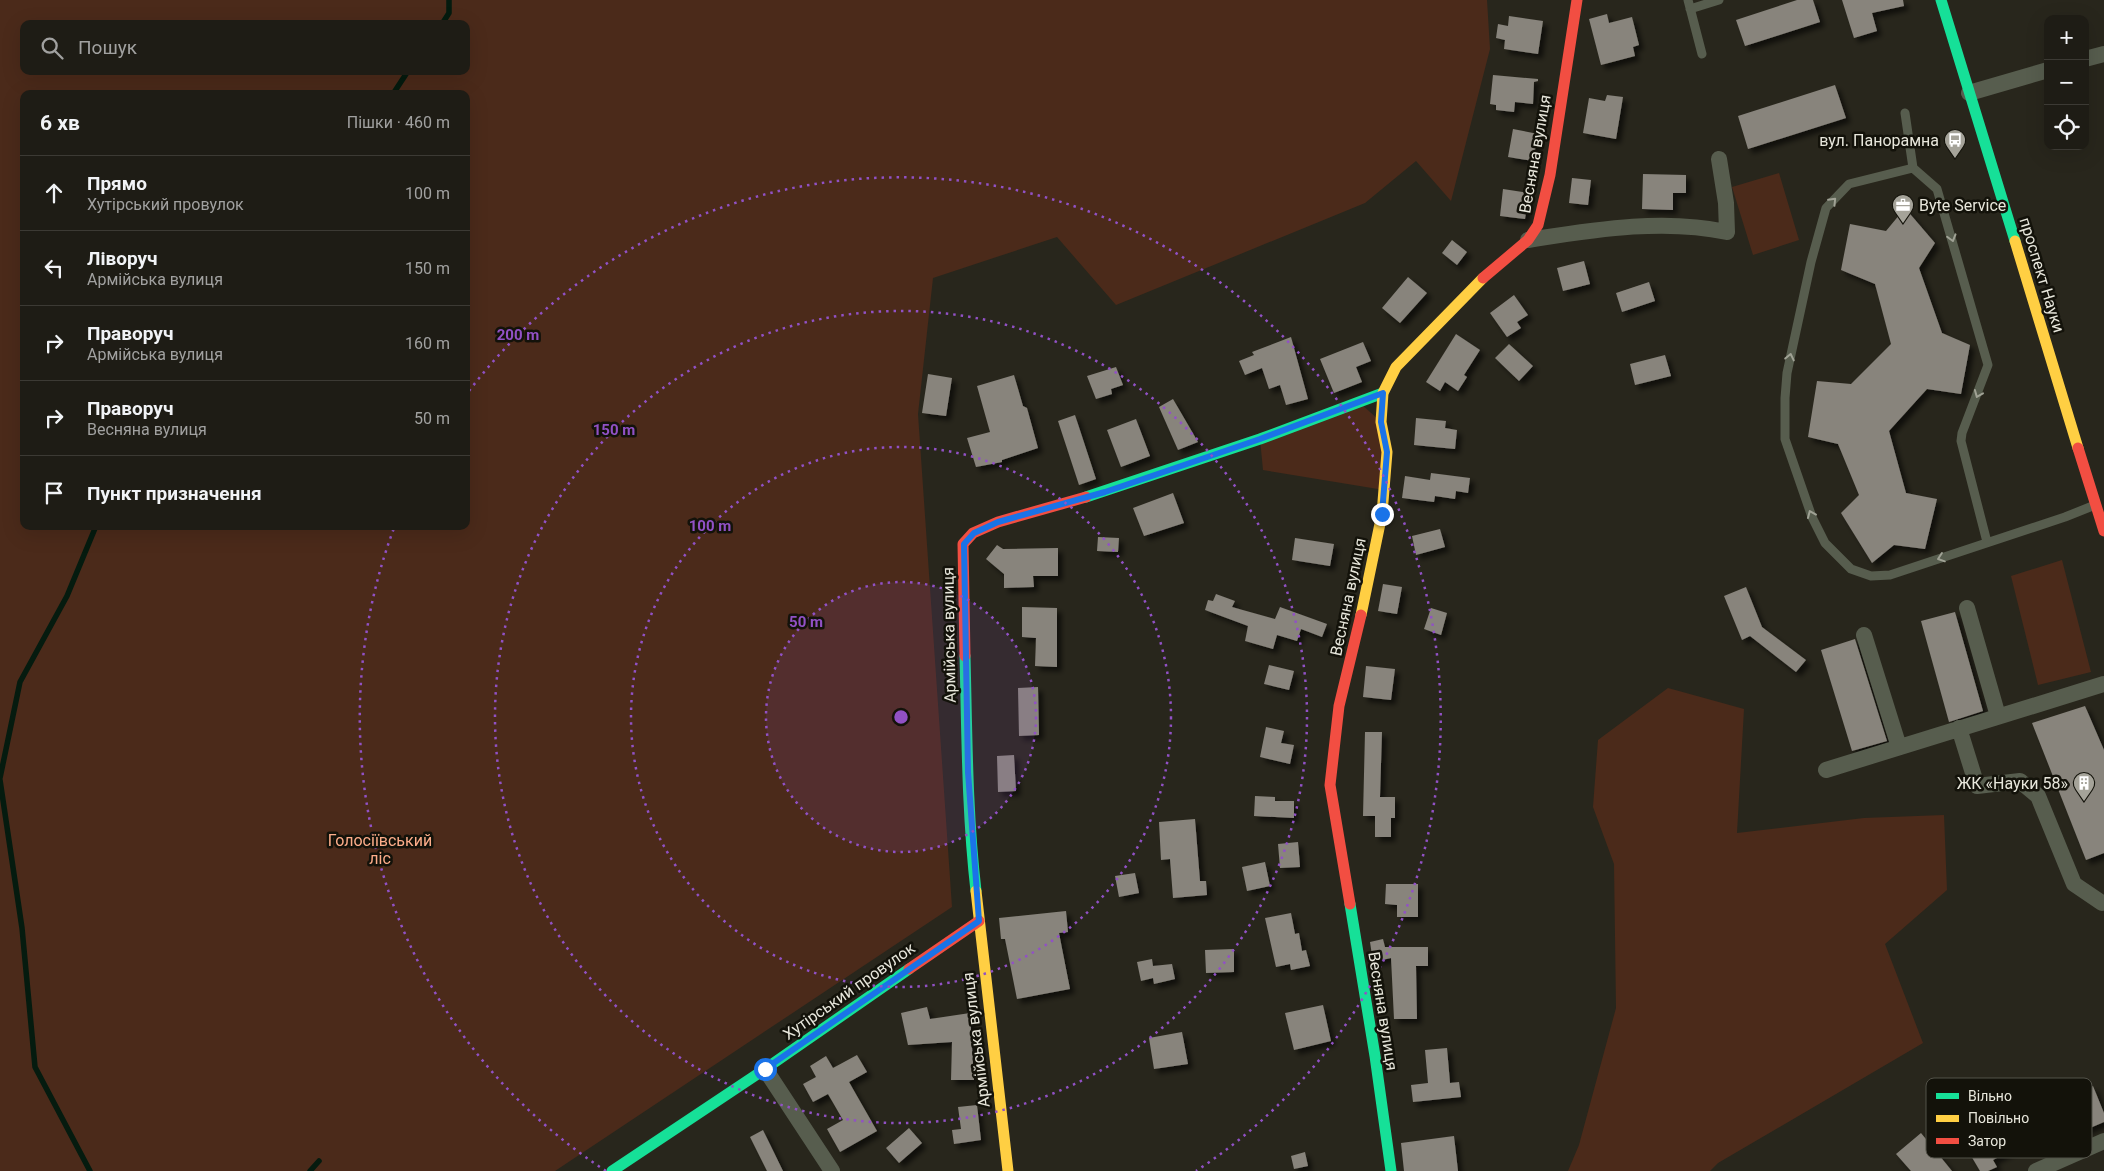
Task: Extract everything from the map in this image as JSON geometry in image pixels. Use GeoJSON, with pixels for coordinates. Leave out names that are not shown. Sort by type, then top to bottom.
{"type":"FeatureCollection","features":[{"type":"Feature","properties":{"kind":"street","name":"Весняна вулиця"},"geometry":{"type":"LineString","coordinates":[[1391,1171],[1375,1056],[1330,785],[1339,706],[1358,631],[1382,514],[1387,452],[1381,422],[1383,393],[1396,367],[1493,268],[1528,240],[1538,225],[1550,174],[1577,0]]}},
{"type":"Feature","properties":{"kind":"street","name":"проспект Науки"},"geometry":{"type":"LineString","coordinates":[[1941,0],[2104,531]]}},
{"type":"Feature","properties":{"kind":"street"},"geometry":{"type":"LineString","coordinates":[[2089,58],[2104,54]]}},
{"type":"Feature","properties":{"kind":"street"},"geometry":{"type":"LineString","coordinates":[[1969,93],[2044,71]]}},
{"type":"Feature","properties":{"kind":"street"},"geometry":{"type":"LineString","coordinates":[[1528,240],[1603,228],[1698,226],[1727,232],[1726,203],[1719,159]]}},
{"type":"Feature","properties":{"kind":"street","name":"Армійська вулиця"},"geometry":{"type":"LineString","coordinates":[[1008,1171],[979,921],[968,772],[964,544],[974,533],[998,522],[1105,492],[1260,439],[1383,393]]}},
{"type":"Feature","properties":{"kind":"street"},"geometry":{"type":"LineString","coordinates":[[1966,608],[1998,716]]}},
{"type":"Feature","properties":{"kind":"street"},"geometry":{"type":"LineString","coordinates":[[1864,635],[1899,747]]}},
{"type":"Feature","properties":{"kind":"street"},"geometry":{"type":"LineString","coordinates":[[1826,770],[2104,684]]}},
{"type":"Feature","properties":{"kind":"street"},"geometry":{"type":"LineString","coordinates":[[1959,728],[1978,786],[2020,781],[2038,796],[2074,884],[2103,904]]}},
{"type":"Feature","properties":{"kind":"street","name":"Хутірський провулок"},"geometry":{"type":"LineString","coordinates":[[612,1171],[765,1069],[979,921]]}},
{"type":"Feature","properties":{"kind":"street"},"geometry":{"type":"LineString","coordinates":[[765,1069],[832,1171]]}},
{"type":"Feature","properties":{"kind":"street"},"geometry":{"type":"LineString","coordinates":[[2092,1146],[2104,1141]]}},
{"type":"Feature","properties":{"kind":"street"},"geometry":{"type":"LineString","coordinates":[[2036,1171],[2065,1158]]}},
{"type":"Feature","properties":{"kind":"lane"},"geometry":{"type":"LineString","coordinates":[[1702,54],[1689,5],[1719,0]]}},
{"type":"Feature","properties":{"kind":"lane"},"geometry":{"type":"LineString","coordinates":[[1905,113],[1913,168],[1937,189],[1988,365],[1962,433],[1962,449],[1987,542]]}},
{"type":"Feature","properties":{"kind":"lane"},"geometry":{"type":"LineString","coordinates":[[1913,168],[1849,184],[1826,208],[1811,262],[1787,373],[1784,398],[1785,439],[1812,517],[1825,543],[1851,569],[1872,576],[1890,575],[2065,517],[2096,504]]}},
{"type":"Feature","properties":{"kind":"green space","name":"Голосіївський ліс"},"geometry":{"type":"Polygon","coordinates":[[[0,0],[1487,0],[1490,49],[1451,201],[1416,161],[1365,203],[1116,305],[1057,237],[933,278],[918,414],[952,907],[555,1171],[0,1171],[0,0]]]}},
{"type":"Feature","properties":{"kind":"green space"},"geometry":{"type":"Polygon","coordinates":[[[1779,173],[1799,240],[1753,255],[1732,187],[1779,173]]]}},
{"type":"Feature","properties":{"kind":"green space"},"geometry":{"type":"Polygon","coordinates":[[[1359,402],[1381,422],[1384,490],[1263,470],[1260,439],[1359,402]]]}},
{"type":"Feature","properties":{"kind":"green space"},"geometry":{"type":"Polygon","coordinates":[[[2062,560],[2091,672],[2038,685],[2011,576],[2062,560]]]}},
{"type":"Feature","properties":{"kind":"green space"},"geometry":{"type":"Polygon","coordinates":[[[1668,688],[1744,709],[1737,833],[1864,818],[1944,815],[1947,890],[1885,944],[1923,1043],[1718,1163],[1710,1171],[1568,1171],[1579,1145],[1616,1008],[1614,864],[1593,807],[1598,740],[1668,688]]]}},
{"type":"Feature","properties":{"kind":"building"},"geometry":{"type":"Polygon","coordinates":[[[1797,0],[1813,0],[1820,22],[1745,46],[1736,20],[1797,0]]]}},
{"type":"Feature","properties":{"kind":"building"},"geometry":{"type":"Polygon","coordinates":[[[1842,0],[1903,0],[1904,6],[1872,13],[1877,31],[1854,38],[1842,0]]]}},
{"type":"Feature","properties":{"kind":"building"},"geometry":{"type":"Polygon","coordinates":[[[1607,14],[1609,23],[1632,17],[1639,45],[1633,47],[1635,56],[1601,65],[1589,19],[1607,14]]]}},
{"type":"Feature","properties":{"kind":"building"},"geometry":{"type":"Polygon","coordinates":[[[1509,16],[1543,21],[1538,54],[1504,49],[1505,40],[1496,38],[1498,24],[1508,26],[1509,16]]]}},
{"type":"Feature","properties":{"kind":"building"},"geometry":{"type":"Polygon","coordinates":[[[1493,75],[1538,79],[1538,81],[1534,82],[1533,104],[1515,102],[1514,112],[1496,110],[1496,105],[1490,104],[1493,75]]]}},
{"type":"Feature","properties":{"kind":"building"},"geometry":{"type":"Polygon","coordinates":[[[1835,85],[1846,118],[1748,149],[1738,116],[1835,85]]]}},
{"type":"Feature","properties":{"kind":"building"},"geometry":{"type":"Polygon","coordinates":[[[1607,95],[1623,97],[1616,139],[1583,133],[1589,98],[1605,101],[1607,95]]]}},
{"type":"Feature","properties":{"kind":"building"},"geometry":{"type":"Polygon","coordinates":[[[1513,129],[1538,134],[1533,161],[1508,157],[1513,129]]]}},
{"type":"Feature","properties":{"kind":"building"},"geometry":{"type":"Polygon","coordinates":[[[1643,174],[1686,175],[1686,193],[1673,193],[1673,210],[1642,209],[1643,174]]]}},
{"type":"Feature","properties":{"kind":"building"},"geometry":{"type":"Polygon","coordinates":[[[1572,178],[1591,180],[1588,205],[1569,203],[1572,178]]]}},
{"type":"Feature","properties":{"kind":"building"},"geometry":{"type":"Polygon","coordinates":[[[1503,189],[1529,193],[1525,219],[1500,216],[1503,189]]]}},
{"type":"Feature","properties":{"kind":"building"},"geometry":{"type":"Polygon","coordinates":[[[1905,208],[1935,243],[1919,268],[1942,333],[1970,345],[1961,394],[1927,389],[1889,431],[1906,493],[1937,499],[1925,549],[1894,545],[1872,563],[1841,513],[1859,495],[1838,444],[1808,437],[1817,381],[1851,384],[1891,344],[1875,284],[1841,270],[1850,224],[1886,231],[1905,208]]]}},
{"type":"Feature","properties":{"kind":"building"},"geometry":{"type":"Polygon","coordinates":[[[1452,240],[1467,252],[1457,265],[1442,253],[1452,240]]]}},
{"type":"Feature","properties":{"kind":"building"},"geometry":{"type":"Polygon","coordinates":[[[1584,261],[1590,284],[1563,291],[1557,268],[1584,261]]]}},
{"type":"Feature","properties":{"kind":"building"},"geometry":{"type":"Polygon","coordinates":[[[1408,277],[1427,293],[1400,323],[1382,308],[1408,277]]]}},
{"type":"Feature","properties":{"kind":"building"},"geometry":{"type":"Polygon","coordinates":[[[1649,282],[1655,301],[1622,312],[1616,293],[1649,282]]]}},
{"type":"Feature","properties":{"kind":"building"},"geometry":{"type":"Polygon","coordinates":[[[1514,295],[1528,315],[1517,322],[1521,328],[1507,337],[1490,313],[1514,295]]]}},
{"type":"Feature","properties":{"kind":"building"},"geometry":{"type":"Polygon","coordinates":[[[1456,334],[1480,350],[1464,375],[1467,377],[1458,391],[1445,382],[1440,391],[1426,382],[1456,334]]]}},
{"type":"Feature","properties":{"kind":"building"},"geometry":{"type":"Polygon","coordinates":[[[1291,337],[1308,399],[1286,405],[1280,385],[1269,389],[1262,368],[1245,375],[1239,361],[1254,355],[1252,352],[1291,337]]]}},
{"type":"Feature","properties":{"kind":"building"},"geometry":{"type":"Polygon","coordinates":[[[1363,342],[1371,361],[1356,367],[1362,382],[1334,393],[1320,359],[1363,342]]]}},
{"type":"Feature","properties":{"kind":"building"},"geometry":{"type":"Polygon","coordinates":[[[1509,344],[1533,366],[1519,381],[1495,358],[1509,344]]]}},
{"type":"Feature","properties":{"kind":"building"},"geometry":{"type":"Polygon","coordinates":[[[1665,355],[1671,376],[1635,385],[1630,364],[1665,355]]]}},
{"type":"Feature","properties":{"kind":"building"},"geometry":{"type":"Polygon","coordinates":[[[1116,367],[1123,385],[1111,389],[1112,394],[1096,399],[1087,376],[1116,367]]]}},
{"type":"Feature","properties":{"kind":"building"},"geometry":{"type":"Polygon","coordinates":[[[928,374],[952,378],[946,416],[922,413],[928,374]]]}},
{"type":"Feature","properties":{"kind":"building"},"geometry":{"type":"Polygon","coordinates":[[[1014,375],[1023,406],[1027,408],[1038,448],[1002,460],[1002,462],[976,467],[967,438],[990,432],[977,386],[1014,375]]]}},
{"type":"Feature","properties":{"kind":"building"},"geometry":{"type":"Polygon","coordinates":[[[1173,399],[1198,442],[1178,450],[1159,407],[1173,399]]]}},
{"type":"Feature","properties":{"kind":"building"},"geometry":{"type":"Polygon","coordinates":[[[1075,415],[1096,479],[1079,485],[1058,421],[1075,415]]]}},
{"type":"Feature","properties":{"kind":"building"},"geometry":{"type":"Polygon","coordinates":[[[1416,418],[1446,421],[1445,428],[1457,430],[1455,449],[1414,445],[1416,418]]]}},
{"type":"Feature","properties":{"kind":"building"},"geometry":{"type":"Polygon","coordinates":[[[1136,419],[1150,456],[1121,467],[1107,430],[1136,419]]]}},
{"type":"Feature","properties":{"kind":"building"},"geometry":{"type":"Polygon","coordinates":[[[1431,473],[1470,478],[1468,493],[1456,491],[1455,499],[1435,496],[1434,502],[1402,498],[1405,476],[1430,480],[1431,473]]]}},
{"type":"Feature","properties":{"kind":"building"},"geometry":{"type":"Polygon","coordinates":[[[1173,493],[1184,523],[1144,536],[1133,508],[1173,493]]]}},
{"type":"Feature","properties":{"kind":"building"},"geometry":{"type":"Polygon","coordinates":[[[1440,529],[1445,547],[1416,555],[1412,536],[1440,529]]]}},
{"type":"Feature","properties":{"kind":"building"},"geometry":{"type":"Polygon","coordinates":[[[1098,537],[1119,538],[1118,552],[1097,551],[1098,537]]]}},
{"type":"Feature","properties":{"kind":"building"},"geometry":{"type":"Polygon","coordinates":[[[1295,538],[1334,544],[1330,566],[1292,560],[1295,538]]]}},
{"type":"Feature","properties":{"kind":"building"},"geometry":{"type":"Polygon","coordinates":[[[997,545],[1003,549],[1058,548],[1058,576],[1033,576],[1034,587],[1004,588],[1004,574],[986,559],[997,545]]]}},
{"type":"Feature","properties":{"kind":"building"},"geometry":{"type":"Polygon","coordinates":[[[1383,584],[1402,587],[1397,614],[1378,611],[1383,584]]]}},
{"type":"Feature","properties":{"kind":"building"},"geometry":{"type":"Polygon","coordinates":[[[1746,587],[1762,627],[1806,660],[1796,672],[1750,636],[1742,640],[1724,596],[1746,587]]]}},
{"type":"Feature","properties":{"kind":"building"},"geometry":{"type":"Polygon","coordinates":[[[1216,594],[1235,601],[1232,607],[1275,619],[1280,607],[1327,624],[1322,637],[1301,629],[1297,641],[1277,635],[1273,649],[1245,641],[1248,626],[1205,610],[1208,600],[1213,601],[1216,594]]]}},
{"type":"Feature","properties":{"kind":"building"},"geometry":{"type":"Polygon","coordinates":[[[1022,607],[1057,608],[1057,667],[1035,666],[1036,638],[1022,637],[1022,607]]]}},
{"type":"Feature","properties":{"kind":"building"},"geometry":{"type":"Polygon","coordinates":[[[1431,608],[1447,613],[1441,635],[1424,629],[1431,608]]]}},
{"type":"Feature","properties":{"kind":"building"},"geometry":{"type":"Polygon","coordinates":[[[1955,612],[1983,711],[1949,722],[1921,621],[1955,612]]]}},
{"type":"Feature","properties":{"kind":"building"},"geometry":{"type":"Polygon","coordinates":[[[1855,639],[1887,741],[1852,751],[1821,650],[1855,639]]]}},
{"type":"Feature","properties":{"kind":"building"},"geometry":{"type":"Polygon","coordinates":[[[1269,665],[1294,671],[1289,690],[1264,684],[1269,665]]]}},
{"type":"Feature","properties":{"kind":"building"},"geometry":{"type":"Polygon","coordinates":[[[1366,666],[1395,669],[1391,700],[1363,697],[1366,666]]]}},
{"type":"Feature","properties":{"kind":"building"},"geometry":{"type":"Polygon","coordinates":[[[1038,687],[1039,735],[1019,736],[1018,688],[1038,687]]]}},
{"type":"Feature","properties":{"kind":"building","name":"ЖК «Науки 58»"},"geometry":{"type":"Polygon","coordinates":[[[2085,706],[2104,750],[2104,853],[2086,860],[2032,723],[2085,706]]]}},
{"type":"Feature","properties":{"kind":"building"},"geometry":{"type":"Polygon","coordinates":[[[1266,727],[1284,731],[1281,743],[1294,745],[1290,764],[1260,757],[1266,727]]]}},
{"type":"Feature","properties":{"kind":"building"},"geometry":{"type":"Polygon","coordinates":[[[1365,732],[1382,732],[1380,797],[1395,797],[1395,818],[1391,818],[1391,837],[1375,837],[1375,816],[1363,816],[1365,732]]]}},
{"type":"Feature","properties":{"kind":"building"},"geometry":{"type":"Polygon","coordinates":[[[1014,755],[1016,791],[998,792],[997,756],[1014,755]]]}},
{"type":"Feature","properties":{"kind":"building"},"geometry":{"type":"Polygon","coordinates":[[[1255,796],[1275,797],[1275,801],[1294,801],[1294,818],[1254,816],[1255,796]]]}},
{"type":"Feature","properties":{"kind":"building"},"geometry":{"type":"Polygon","coordinates":[[[1195,819],[1200,881],[1206,881],[1207,895],[1173,898],[1170,859],[1161,860],[1159,822],[1195,819]]]}},
{"type":"Feature","properties":{"kind":"building"},"geometry":{"type":"Polygon","coordinates":[[[1298,842],[1300,867],[1280,868],[1278,844],[1298,842]]]}},
{"type":"Feature","properties":{"kind":"building"},"geometry":{"type":"Polygon","coordinates":[[[1265,862],[1270,886],[1247,891],[1242,867],[1265,862]]]}},
{"type":"Feature","properties":{"kind":"building"},"geometry":{"type":"Polygon","coordinates":[[[1135,873],[1139,893],[1119,897],[1115,876],[1135,873]]]}},
{"type":"Feature","properties":{"kind":"building"},"geometry":{"type":"Polygon","coordinates":[[[1386,884],[1418,884],[1418,917],[1397,917],[1397,905],[1385,904],[1386,884]]]}},
{"type":"Feature","properties":{"kind":"building"},"geometry":{"type":"Polygon","coordinates":[[[1066,911],[1068,932],[1059,933],[1070,989],[1017,999],[1005,939],[1001,939],[999,918],[1066,911]]]}},
{"type":"Feature","properties":{"kind":"building"},"geometry":{"type":"Polygon","coordinates":[[[1291,913],[1295,934],[1299,933],[1302,951],[1306,950],[1310,966],[1291,970],[1290,964],[1276,967],[1265,918],[1291,913]]]}},
{"type":"Feature","properties":{"kind":"building"},"geometry":{"type":"Polygon","coordinates":[[[1383,939],[1385,947],[1428,947],[1428,966],[1416,966],[1417,1019],[1394,1019],[1391,958],[1373,962],[1370,942],[1383,939]]]}},
{"type":"Feature","properties":{"kind":"building"},"geometry":{"type":"Polygon","coordinates":[[[1234,949],[1234,972],[1206,973],[1205,950],[1234,949]]]}},
{"type":"Feature","properties":{"kind":"building"},"geometry":{"type":"Polygon","coordinates":[[[1152,959],[1153,966],[1172,964],[1175,979],[1154,984],[1153,978],[1141,981],[1137,962],[1152,959]]]}},
{"type":"Feature","properties":{"kind":"building"},"geometry":{"type":"Polygon","coordinates":[[[1323,1005],[1331,1041],[1294,1050],[1285,1013],[1323,1005]]]}},
{"type":"Feature","properties":{"kind":"building"},"geometry":{"type":"Polygon","coordinates":[[[927,1007],[930,1019],[970,1013],[974,1080],[951,1080],[952,1042],[908,1045],[901,1013],[927,1007]]]}},
{"type":"Feature","properties":{"kind":"building"},"geometry":{"type":"Polygon","coordinates":[[[1182,1032],[1188,1064],[1154,1069],[1149,1038],[1182,1032]]]}},
{"type":"Feature","properties":{"kind":"building"},"geometry":{"type":"Polygon","coordinates":[[[1447,1048],[1450,1083],[1459,1082],[1461,1097],[1413,1102],[1411,1085],[1428,1083],[1425,1050],[1447,1048]]]}},
{"type":"Feature","properties":{"kind":"building"},"geometry":{"type":"Polygon","coordinates":[[[857,1055],[867,1072],[849,1082],[877,1131],[840,1152],[827,1129],[843,1120],[828,1094],[813,1102],[803,1084],[816,1077],[810,1066],[826,1056],[833,1068],[857,1055]]]}},
{"type":"Feature","properties":{"kind":"building"},"geometry":{"type":"Polygon","coordinates":[[[2092,1086],[2104,1113],[2104,1122],[2092,1127],[2092,1086]]]}},
{"type":"Feature","properties":{"kind":"building"},"geometry":{"type":"Polygon","coordinates":[[[977,1105],[981,1140],[954,1144],[952,1130],[961,1129],[958,1107],[977,1105]]]}},
{"type":"Feature","properties":{"kind":"building"},"geometry":{"type":"Polygon","coordinates":[[[909,1128],[922,1143],[899,1163],[886,1148],[909,1128]]]}},
{"type":"Feature","properties":{"kind":"building"},"geometry":{"type":"Polygon","coordinates":[[[763,1130],[783,1171],[767,1171],[750,1137],[763,1130]]]}},
{"type":"Feature","properties":{"kind":"building"},"geometry":{"type":"Polygon","coordinates":[[[1921,1133],[1926,1139],[1926,1158],[1941,1158],[1952,1171],[1911,1171],[1896,1154],[1921,1133]]]}},
{"type":"Feature","properties":{"kind":"building"},"geometry":{"type":"Polygon","coordinates":[[[1454,1136],[1458,1171],[1404,1171],[1401,1143],[1454,1136]]]}},
{"type":"Feature","properties":{"kind":"building"},"geometry":{"type":"Polygon","coordinates":[[[1305,1152],[1308,1166],[1294,1169],[1291,1156],[1305,1152]]]}},
{"type":"Feature","properties":{"kind":"building"},"geometry":{"type":"Polygon","coordinates":[[[1972,1158],[1997,1158],[1993,1160],[1997,1167],[1988,1171],[1980,1171],[1972,1158]]]}},
{"type":"Feature","properties":{"kind":"waterway"},"geometry":{"type":"LineString","coordinates":[[445,20],[449,13],[449,0]]}},
{"type":"Feature","properties":{"kind":"waterway"},"geometry":{"type":"LineString","coordinates":[[396,90],[405,75]]}},
{"type":"Feature","properties":{"kind":"waterway"},"geometry":{"type":"LineString","coordinates":[[0,778],[20,682],[67,596],[94,530]]}},
{"type":"Feature","properties":{"kind":"waterway"},"geometry":{"type":"LineString","coordinates":[[0,780],[22,928],[35,1067],[90,1171]]}},
{"type":"Feature","properties":{"kind":"waterway"},"geometry":{"type":"LineString","coordinates":[[310,1171],[319,1161]]}},
{"type":"Feature","properties":{"kind":"traffic: fast"},"geometry":{"type":"LineString","coordinates":[[1941,0],[2015,241]]}},
{"type":"Feature","properties":{"kind":"traffic: fast"},"geometry":{"type":"LineString","coordinates":[[1086,497],[1260,439],[1383,393]]}},
{"type":"Feature","properties":{"kind":"traffic: fast"},"geometry":{"type":"LineString","coordinates":[[965,656],[969,803],[976,891]]}},
{"type":"Feature","properties":{"kind":"traffic: fast"},"geometry":{"type":"LineString","coordinates":[[1350,904],[1375,1056],[1391,1171]]}},
{"type":"Feature","properties":{"kind":"traffic: fast"},"geometry":{"type":"LineString","coordinates":[[612,1171],[765,1069],[909,969]]}},
{"type":"Feature","properties":{"kind":"traffic: slow"},"geometry":{"type":"LineString","coordinates":[[2015,241],[2078,448]]}},
{"type":"Feature","properties":{"kind":"traffic: slow"},"geometry":{"type":"LineString","coordinates":[[1361,615],[1382,514],[1387,452],[1381,422],[1383,393],[1396,367],[1483,278]]}},
{"type":"Feature","properties":{"kind":"traffic: slow"},"geometry":{"type":"LineString","coordinates":[[976,891],[1008,1171]]}},
{"type":"Feature","properties":{"kind":"traffic: jam"},"geometry":{"type":"LineString","coordinates":[[1483,278],[1528,240],[1538,225],[1550,175],[1577,0]]}},
{"type":"Feature","properties":{"kind":"traffic: jam"},"geometry":{"type":"LineString","coordinates":[[2078,448],[2104,531]]}},
{"type":"Feature","properties":{"kind":"traffic: jam"},"geometry":{"type":"LineString","coordinates":[[965,656],[963,544],[973,533],[998,522],[1086,497]]}},
{"type":"Feature","properties":{"kind":"traffic: jam"},"geometry":{"type":"LineString","coordinates":[[1350,904],[1330,785],[1339,706],[1361,615]]}},
{"type":"Feature","properties":{"kind":"traffic: jam"},"geometry":{"type":"LineString","coordinates":[[909,969],[979,921]]}},
{"type":"Feature","properties":{"kind":"place","name":"вул. Панорамна"},"geometry":{"type":"Point","coordinates":[1955,159]}},
{"type":"Feature","properties":{"kind":"place","name":"Byte Service"},"geometry":{"type":"Point","coordinates":[1903,224]}},
{"type":"Feature","properties":{"kind":"place","name":"ЖК «Науки 58»"},"geometry":{"type":"Point","coordinates":[2084,802]}},
{"type":"Feature","properties":{"kind":"route"},"geometry":{"type":"LineString","coordinates":[[765,1069],[979,921],[972,854],[968,772],[964,582],[964,544],[974,533],[998,522],[1105,492],[1260,439],[1383,393],[1381,422],[1387,452],[1382,514]]}}]}
